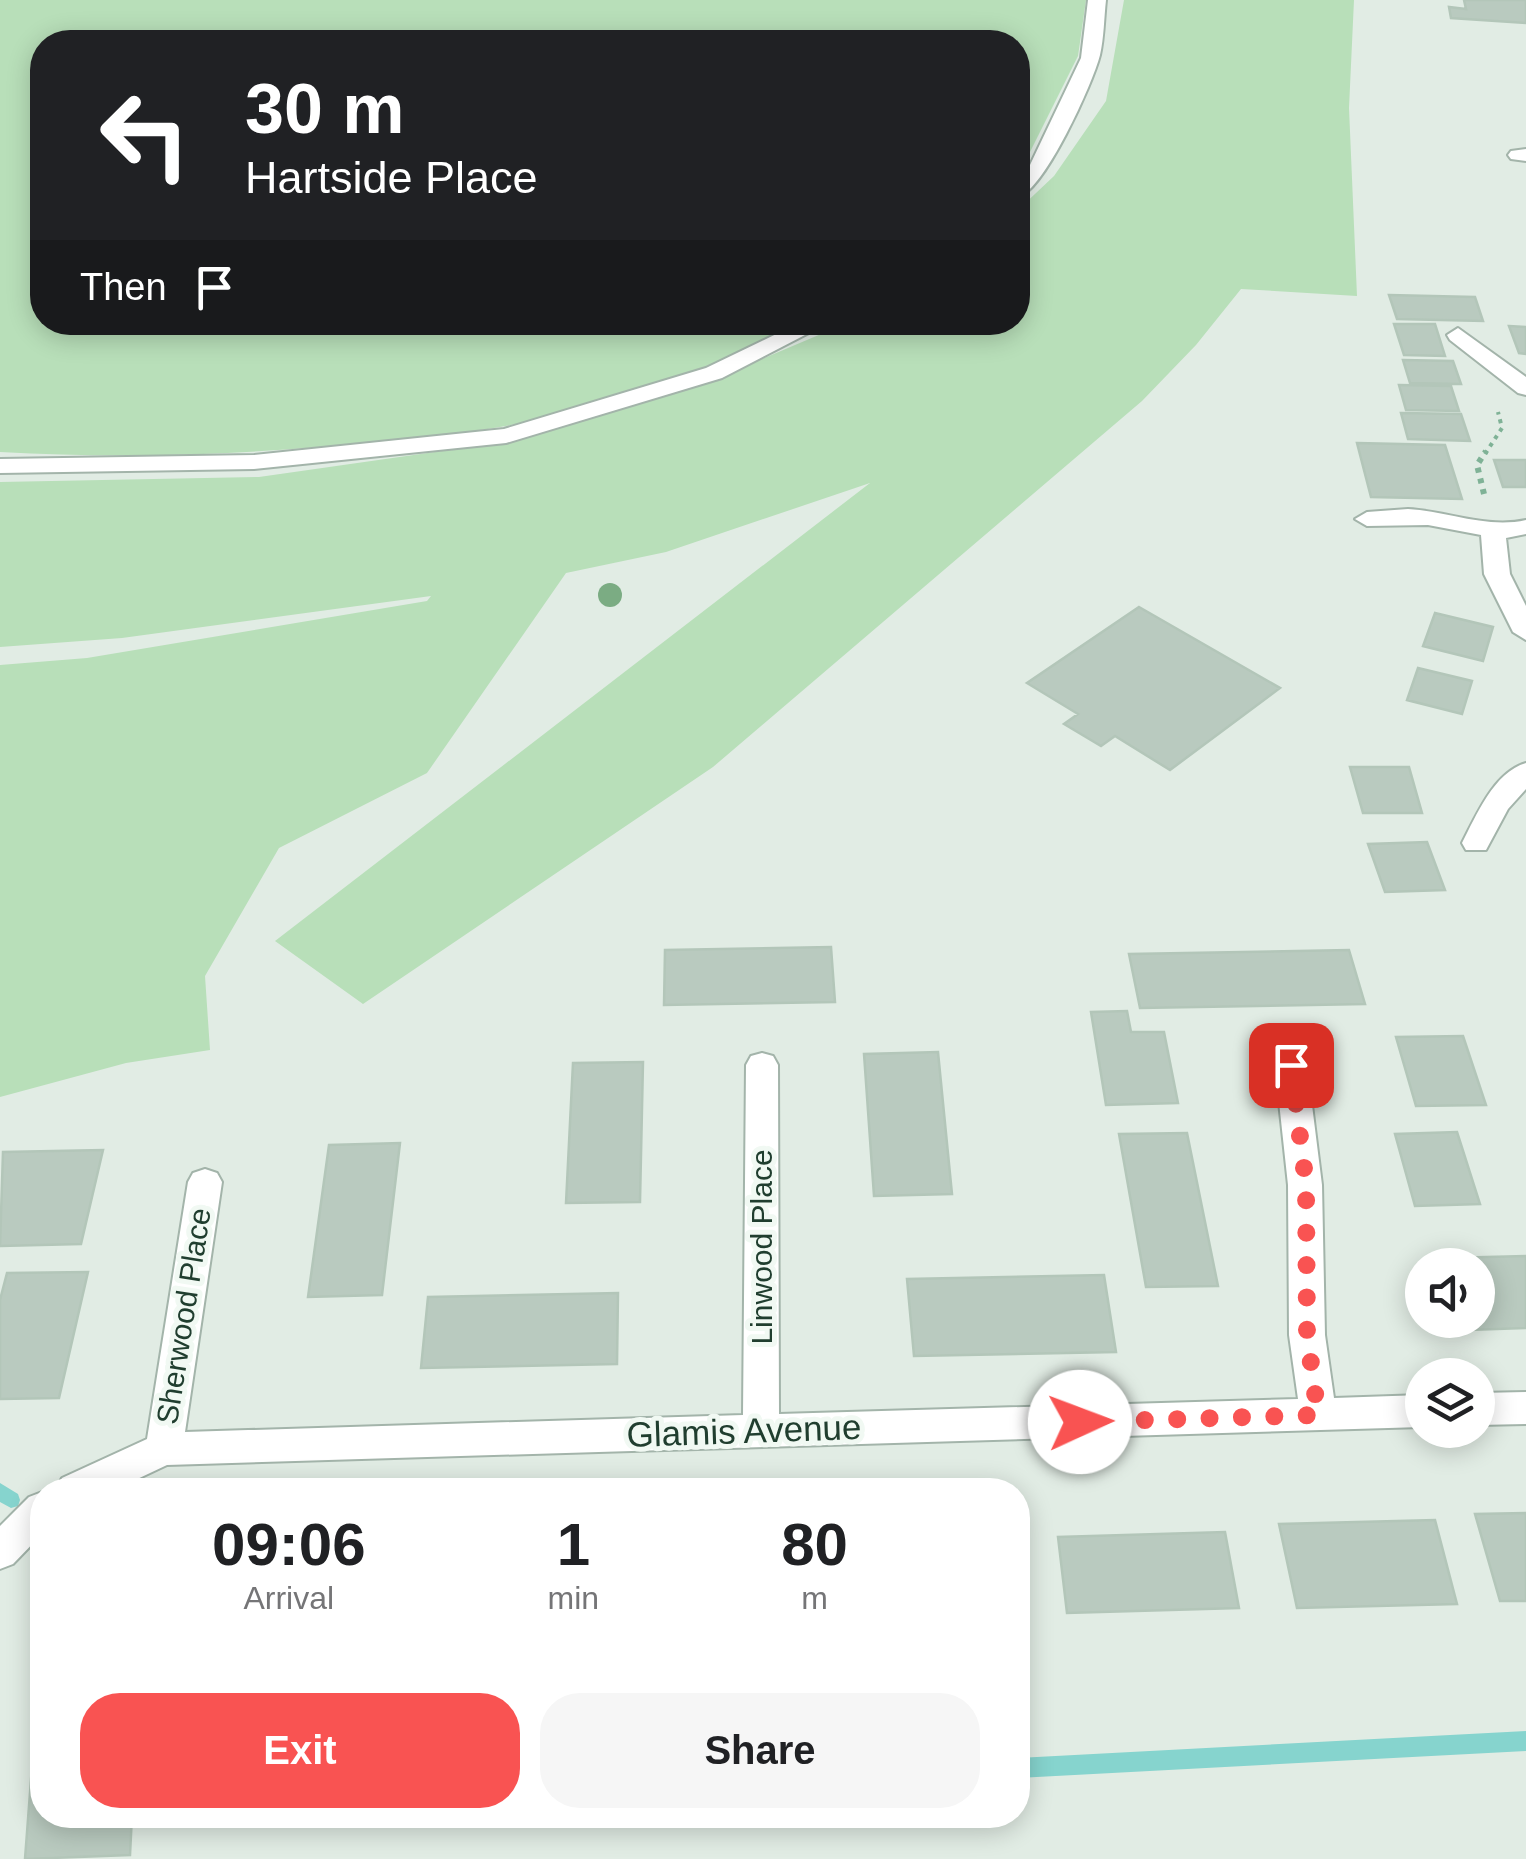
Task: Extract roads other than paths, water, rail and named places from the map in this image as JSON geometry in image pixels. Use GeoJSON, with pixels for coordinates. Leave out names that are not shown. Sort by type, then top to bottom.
{"type":"FeatureCollection","features":[{"type":"Feature","properties":{"kind":"street"},"geometry":{"type":"LineString","coordinates":[[1030,177],[1090,58],[1097,0]]}},
{"type":"Feature","properties":{"kind":"street"},"geometry":{"type":"LineString","coordinates":[[0,466],[254,462],[506,436],[714,373],[793,335]]}},
{"type":"Feature","properties":{"kind":"street"},"geometry":{"type":"LineString","coordinates":[[1458,336],[1519,383]]}},
{"type":"Feature","properties":{"kind":"street"},"geometry":{"type":"LineString","coordinates":[[1368,518],[1454,520],[1492,534],[1526,527]]}},
{"type":"Feature","properties":{"kind":"street"},"geometry":{"type":"LineString","coordinates":[[1492,534],[1497,574],[1526,632]]}},
{"type":"Feature","properties":{"kind":"street"},"geometry":{"type":"LineString","coordinates":[[1476,843],[1496,804],[1526,772]]}},
{"type":"Feature","properties":{"kind":"street","name":"Linwood Place"},"geometry":{"type":"LineString","coordinates":[[761,1430],[762,1064]]}},
{"type":"Feature","properties":{"kind":"street"},"geometry":{"type":"LineString","coordinates":[[1291,1065],[1306,1184],[1307,1334],[1318,1415]]}},
{"type":"Feature","properties":{"kind":"street","name":"Sherwood Place"},"geometry":{"type":"LineString","coordinates":[[164,1450],[205,1182]]}},
{"type":"Feature","properties":{"kind":"street"},"geometry":{"type":"LineString","coordinates":[[1495,1409],[1526,1408]]}},
{"type":"Feature","properties":{"kind":"street","name":"Glamis Avenue"},"geometry":{"type":"LineString","coordinates":[[102,1478],[164,1450],[1405,1412]]}},
{"type":"Feature","properties":{"kind":"street"},"geometry":{"type":"LineString","coordinates":[[0,1552],[30,1521]]}},
{"type":"Feature","properties":{"kind":"waterway"},"geometry":{"type":"LineString","coordinates":[[0,1491],[11,1500]]}},
{"type":"Feature","properties":{"kind":"waterway"},"geometry":{"type":"LineString","coordinates":[[1030,1767],[1526,1741]]}}]}
